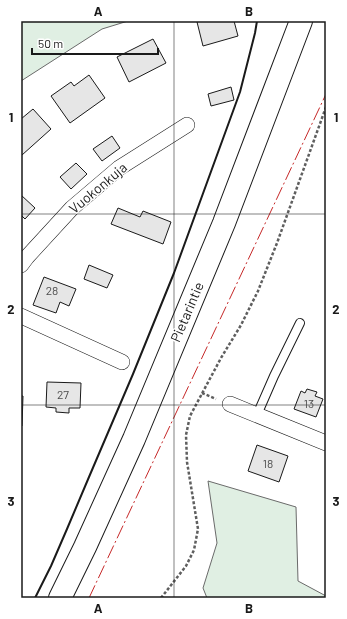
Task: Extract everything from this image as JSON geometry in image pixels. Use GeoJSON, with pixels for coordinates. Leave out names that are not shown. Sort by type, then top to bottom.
{"type":"FeatureCollection","features":[{"type":"Feature","properties":{"kind":"main road","name":"Pietarintie"},"geometry":{"type":"LineString","coordinates":[[60,598],[134,439],[224,223],[302,21]]}},
{"type":"Feature","properties":{"kind":"street","name":"Vuokonkuja"},"geometry":{"type":"LineString","coordinates":[[21,265],[72,208],[119,168],[187,125]]}},
{"type":"Feature","properties":{"kind":"street"},"geometry":{"type":"LineString","coordinates":[[21,316],[122,362]]}},
{"type":"Feature","properties":{"kind":"street"},"geometry":{"type":"LineString","coordinates":[[230,404],[326,443]]}},
{"type":"Feature","properties":{"kind":"lane"},"geometry":{"type":"LineString","coordinates":[[257,415],[300,323]]}},
{"type":"Feature","properties":{"kind":"path"},"geometry":{"type":"LineString","coordinates":[[161,598],[186,566],[194,550],[198,529],[187,462],[186,435],[190,416],[221,358],[241,325],[258,291],[278,243],[326,107]]}},
{"type":"Feature","properties":{"kind":"green space"},"geometry":{"type":"Polygon","coordinates":[[[21,21],[128,21],[102,29],[21,81],[21,21]]]}},
{"type":"Feature","properties":{"kind":"green space"},"geometry":{"type":"Polygon","coordinates":[[[208,481],[296,507],[298,581],[326,596],[326,598],[207,598],[203,588],[217,543],[208,481]]]}},
{"type":"Feature","properties":{"kind":"building"},"geometry":{"type":"Polygon","coordinates":[[[234,21],[238,36],[203,46],[197,22],[234,21]]]}},
{"type":"Feature","properties":{"kind":"building"},"geometry":{"type":"Polygon","coordinates":[[[153,39],[166,63],[129,82],[117,57],[153,39]]]}},
{"type":"Feature","properties":{"kind":"building"},"geometry":{"type":"Polygon","coordinates":[[[89,75],[105,98],[70,123],[51,96],[71,82],[74,86],[89,75]]]}},
{"type":"Feature","properties":{"kind":"building"},"geometry":{"type":"Polygon","coordinates":[[[231,87],[234,100],[211,106],[208,94],[231,87]]]}},
{"type":"Feature","properties":{"kind":"building"},"geometry":{"type":"Polygon","coordinates":[[[33,109],[51,129],[22,155],[21,119],[33,109]]]}},
{"type":"Feature","properties":{"kind":"building"},"geometry":{"type":"Polygon","coordinates":[[[112,136],[120,148],[102,161],[93,149],[112,136]]]}},
{"type":"Feature","properties":{"kind":"building"},"geometry":{"type":"Polygon","coordinates":[[[76,163],[87,174],[71,189],[60,177],[76,163]]]}},
{"type":"Feature","properties":{"kind":"building"},"geometry":{"type":"Polygon","coordinates":[[[21,195],[35,208],[25,219],[21,215],[21,195]]]}},
{"type":"Feature","properties":{"kind":"building"},"geometry":{"type":"Polygon","coordinates":[[[118,208],[140,217],[143,211],[171,222],[163,244],[111,224],[118,208]]]}},
{"type":"Feature","properties":{"kind":"building"},"geometry":{"type":"Polygon","coordinates":[[[89,265],[113,275],[107,288],[84,279],[89,265]]]}},
{"type":"Feature","properties":{"kind":"building"},"geometry":{"type":"Polygon","coordinates":[[[44,277],[76,289],[69,306],[60,302],[56,313],[33,305],[44,277]]]}},
{"type":"Feature","properties":{"kind":"building"},"geometry":{"type":"Polygon","coordinates":[[[47,382],[81,383],[80,408],[69,408],[69,413],[56,412],[56,408],[46,407],[47,382]]]}},
{"type":"Feature","properties":{"kind":"building"},"geometry":{"type":"Polygon","coordinates":[[[307,389],[317,392],[315,396],[323,399],[316,417],[294,409],[301,391],[305,393],[307,389]]]}},
{"type":"Feature","properties":{"kind":"building"},"geometry":{"type":"Polygon","coordinates":[[[21,396],[23,396],[22,426],[21,426],[21,396]]]}},
{"type":"Feature","properties":{"kind":"building"},"geometry":{"type":"Polygon","coordinates":[[[257,445],[288,456],[279,482],[248,471],[257,445]]]}},
{"type":"Feature","properties":{"kind":"wall"},"geometry":{"type":"LineString","coordinates":[[35,598],[67,529],[174,273],[240,92],[257,21]]}},
{"type":"Feature","properties":{"kind":"power"},"geometry":{"type":"LineString","coordinates":[[89,598],[326,94]]}}]}
